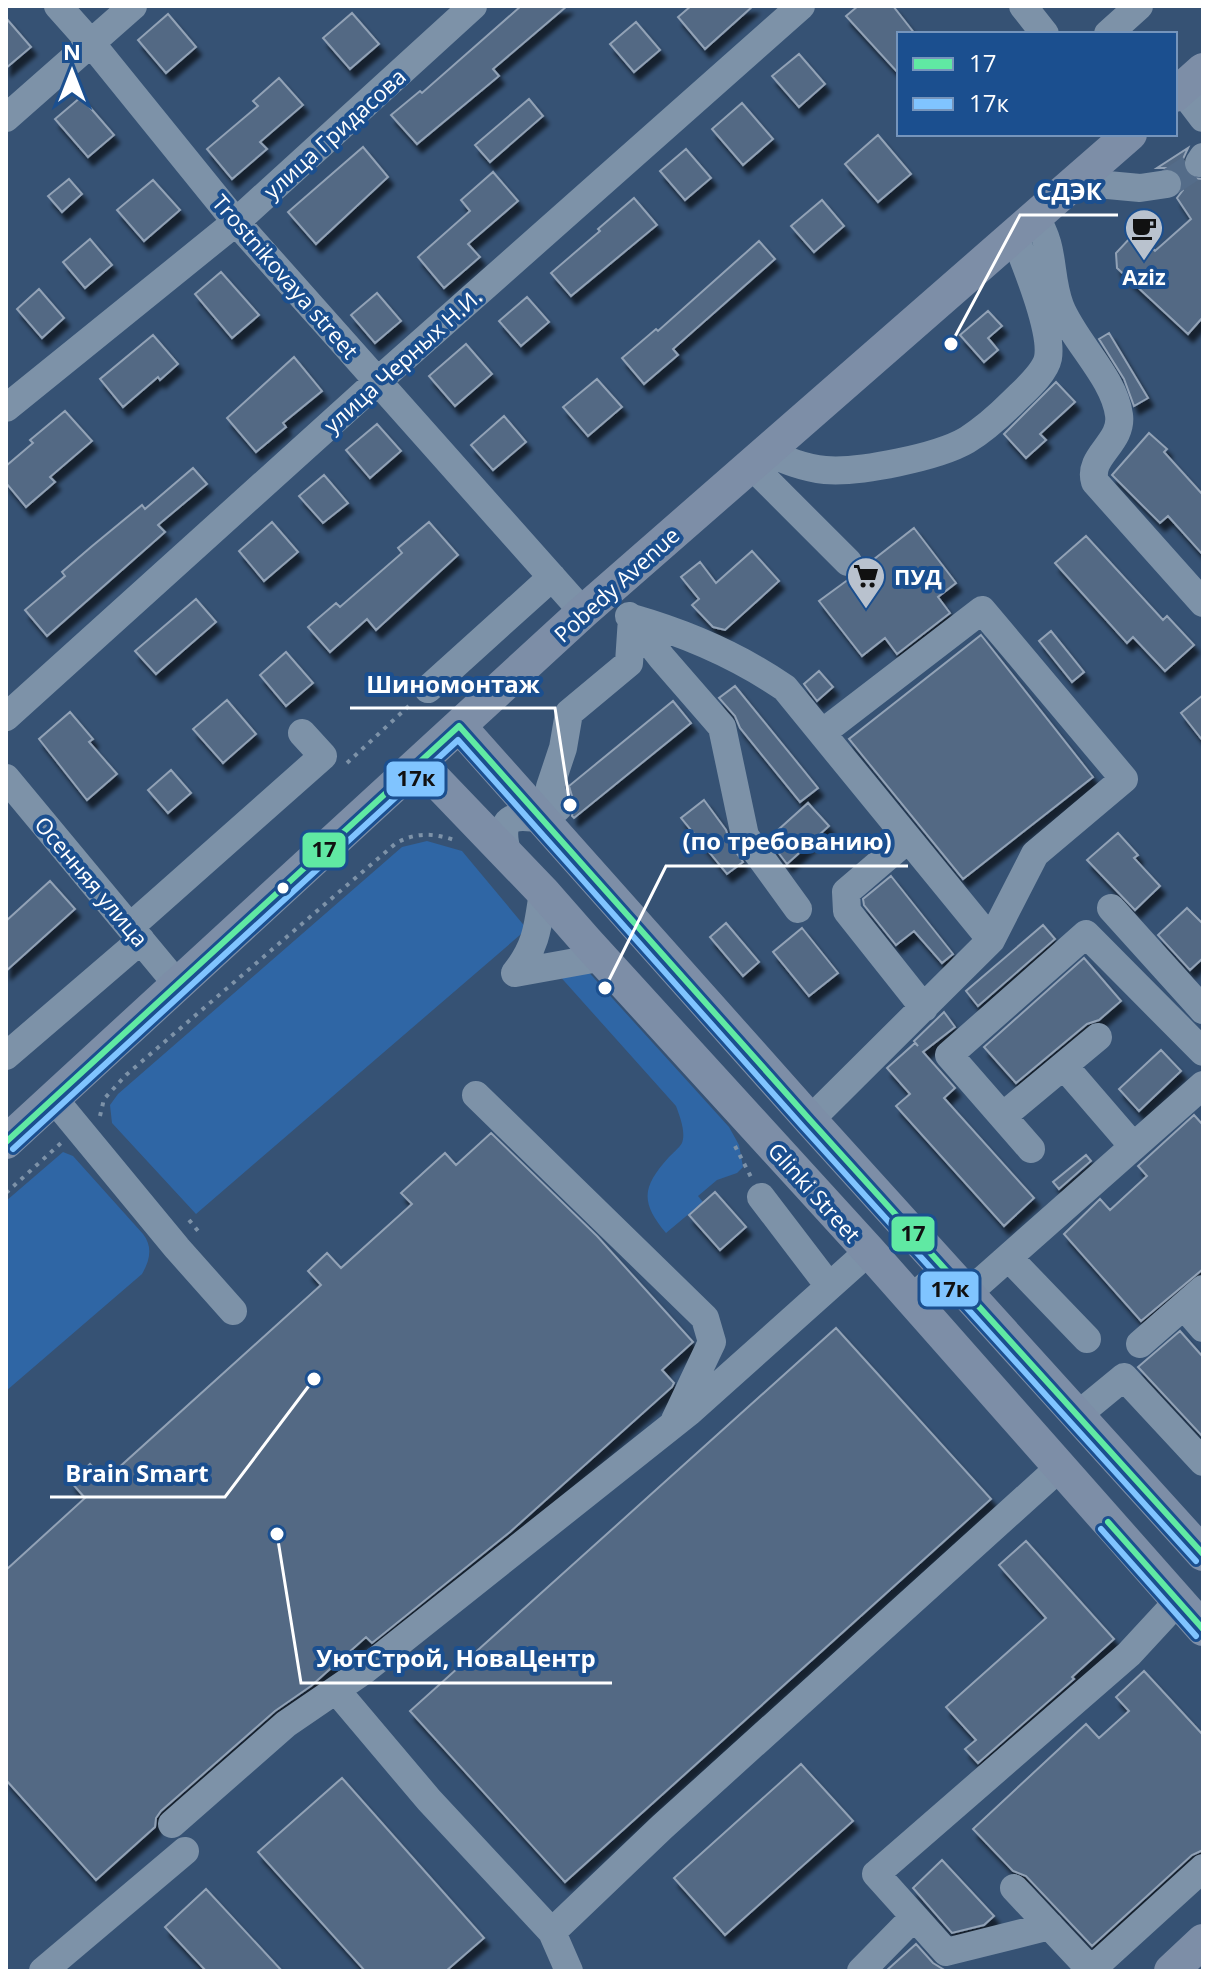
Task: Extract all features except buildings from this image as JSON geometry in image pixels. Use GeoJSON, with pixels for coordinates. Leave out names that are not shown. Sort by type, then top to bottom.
{"type":"FeatureCollection","features":[{"type":"Feature","properties":{"kind":"main road","name":"Pobedy Avenue"},"geometry":{"type":"LineString","coordinates":[[6,1142],[595,602],[1128,136]]}},
{"type":"Feature","properties":{"kind":"main road","name":"Glinki Street"},"geometry":{"type":"LineString","coordinates":[[459,726],[1203,1554]]}},
{"type":"Feature","properties":{"kind":"main road","name":"Glinki Street"},"geometry":{"type":"LineString","coordinates":[[419,763],[507,852],[869,1251],[1203,1629]]}},
{"type":"Feature","properties":{"kind":"main road"},"geometry":{"type":"LineString","coordinates":[[1171,1971],[1203,1941]]}},
{"type":"Feature","properties":{"kind":"street","name":"Trostnikovaya street"},"geometry":{"type":"LineString","coordinates":[[58,6],[236,222],[552,577],[595,602],[632,618],[722,727],[745,836],[798,909]]}},
{"type":"Feature","properties":{"kind":"street"},"geometry":{"type":"LineString","coordinates":[[6,118],[133,6]]}},
{"type":"Feature","properties":{"kind":"street","name":"улица Гридасова"},"geometry":{"type":"LineString","coordinates":[[6,408],[236,222],[473,6]]}},
{"type":"Feature","properties":{"kind":"street","name":"улица Черных Н.И."},"geometry":{"type":"LineString","coordinates":[[6,717],[378,381],[801,6]]}},
{"type":"Feature","properties":{"kind":"street"},"geometry":{"type":"LineString","coordinates":[[1023,6],[1043,32]]}},
{"type":"Feature","properties":{"kind":"street"},"geometry":{"type":"LineString","coordinates":[[1110,32],[1139,6]]}},
{"type":"Feature","properties":{"kind":"street"},"geometry":{"type":"LineString","coordinates":[[1186,85],[1203,118]]}},
{"type":"Feature","properties":{"kind":"street"},"geometry":{"type":"LineString","coordinates":[[1075,182],[1140,188],[1167,184]]}},
{"type":"Feature","properties":{"kind":"street"},"geometry":{"type":"LineString","coordinates":[[759,459],[825,470],[861,469],[948,449],[969,439],[1009,405],[1048,361],[1048,340],[1024,226]]}},
{"type":"Feature","properties":{"kind":"street"},"geometry":{"type":"LineString","coordinates":[[1024,226],[1046,234],[1060,306],[1115,399],[1120,419],[1116,436],[1096,462],[1092,472],[1095,482],[1203,603]]}},
{"type":"Feature","properties":{"kind":"street"},"geometry":{"type":"LineString","coordinates":[[759,459],[848,562]]}},
{"type":"Feature","properties":{"kind":"street"},"geometry":{"type":"LineString","coordinates":[[428,689],[552,577]]}},
{"type":"Feature","properties":{"kind":"street"},"geometry":{"type":"LineString","coordinates":[[810,1120],[991,940],[1035,854],[1124,779],[982,610],[822,733]]}},
{"type":"Feature","properties":{"kind":"street"},"geometry":{"type":"LineString","coordinates":[[507,852],[502,835],[511,818],[543,819],[558,808],[550,787],[563,748],[566,720],[577,706],[629,663],[632,618],[682,633],[742,659],[785,688],[991,940]]}},
{"type":"Feature","properties":{"kind":"street"},"geometry":{"type":"LineString","coordinates":[[6,1056],[323,756],[302,733]]}},
{"type":"Feature","properties":{"kind":"street","name":"Осенняя улица"},"geometry":{"type":"LineString","coordinates":[[6,778],[177,984]]}},
{"type":"Feature","properties":{"kind":"street"},"geometry":{"type":"LineString","coordinates":[[908,839],[846,892],[844,901],[847,911],[924,1008]]}},
{"type":"Feature","properties":{"kind":"street"},"geometry":{"type":"LineString","coordinates":[[543,892],[530,954],[515,973],[598,958],[610,966]]}},
{"type":"Feature","properties":{"kind":"street"},"geometry":{"type":"LineString","coordinates":[[1111,908],[1203,1010]]}},
{"type":"Feature","properties":{"kind":"street"},"geometry":{"type":"LineString","coordinates":[[1031,1149],[949,1055],[1086,934],[1203,1052]]}},
{"type":"Feature","properties":{"kind":"street"},"geometry":{"type":"LineString","coordinates":[[1003,1116],[1098,1037]]}},
{"type":"Feature","properties":{"kind":"street"},"geometry":{"type":"LineString","coordinates":[[1064,1066],[1133,1146]]}},
{"type":"Feature","properties":{"kind":"street"},"geometry":{"type":"LineString","coordinates":[[911,1299],[1009,1258],[1203,1085]]}},
{"type":"Feature","properties":{"kind":"street"},"geometry":{"type":"LineString","coordinates":[[476,1095],[705,1318],[712,1342],[674,1425]]}},
{"type":"Feature","properties":{"kind":"street"},"geometry":{"type":"LineString","coordinates":[[54,1099],[90,1126],[177,1248],[233,1311]]}},
{"type":"Feature","properties":{"kind":"street"},"geometry":{"type":"LineString","coordinates":[[761,1197],[829,1286]]}},
{"type":"Feature","properties":{"kind":"street"},"geometry":{"type":"LineString","coordinates":[[172,1824],[286,1724],[362,1672],[674,1425],[869,1251]]}},
{"type":"Feature","properties":{"kind":"street"},"geometry":{"type":"LineString","coordinates":[[1009,1258],[1087,1339]]}},
{"type":"Feature","properties":{"kind":"street"},"geometry":{"type":"LineString","coordinates":[[1140,1344],[1194,1298],[1203,1328]]}},
{"type":"Feature","properties":{"kind":"street"},"geometry":{"type":"LineString","coordinates":[[1079,1414],[1124,1377],[1203,1462]]}},
{"type":"Feature","properties":{"kind":"street"},"geometry":{"type":"LineString","coordinates":[[552,1932],[662,1827],[1060,1467]]}},
{"type":"Feature","properties":{"kind":"street"},"geometry":{"type":"LineString","coordinates":[[1050,1926],[946,1952],[876,1874],[1129,1654],[1178,1601]]}},
{"type":"Feature","properties":{"kind":"street"},"geometry":{"type":"LineString","coordinates":[[336,1690],[429,1800],[552,1932],[569,1971]]}},
{"type":"Feature","properties":{"kind":"street"},"geometry":{"type":"LineString","coordinates":[[43,1971],[185,1851]]}},
{"type":"Feature","properties":{"kind":"street"},"geometry":{"type":"LineString","coordinates":[[1014,1888],[1091,1970],[1203,1868]]}},
{"type":"Feature","properties":{"kind":"street"},"geometry":{"type":"LineString","coordinates":[[861,1971],[913,1918]]}},
{"type":"Feature","properties":{"kind":"path"},"geometry":{"type":"LineString","coordinates":[[339,771],[428,689]]}},
{"type":"Feature","properties":{"kind":"path"},"geometry":{"type":"LineString","coordinates":[[6,1193],[90,1126],[100,1112],[104,1099],[126,1075],[395,844],[417,835],[457,841]]}},
{"type":"Feature","properties":{"kind":"path"},"geometry":{"type":"LineString","coordinates":[[90,1126],[100,1112]]}},
{"type":"Feature","properties":{"kind":"path"},"geometry":{"type":"LineString","coordinates":[[735,1146],[761,1197]]}},
{"type":"Feature","properties":{"kind":"path"},"geometry":{"type":"LineString","coordinates":[[187,1219],[198,1231]]}},
{"type":"Feature","properties":{"kind":"shaded area"},"geometry":{"type":"Polygon","coordinates":[[[427,841],[462,851],[527,929],[196,1214],[112,1123],[110,1105],[118,1094],[402,847],[427,841]]]}},
{"type":"Feature","properties":{"kind":"shaded area"},"geometry":{"type":"Polygon","coordinates":[[[584,967],[729,1127],[739,1145],[743,1167],[737,1173],[717,1180],[698,1196],[703,1202],[666,1233],[648,1203],[649,1186],[682,1143],[681,1120],[676,1106],[557,973],[584,967]]]}},
{"type":"Feature","properties":{"kind":"shaded area"},"geometry":{"type":"Polygon","coordinates":[[[63,1152],[73,1156],[143,1234],[149,1249],[148,1259],[142,1274],[6,1391],[6,1201],[63,1152]]]}},
{"type":"Feature","properties":{"kind":"tunnel"},"geometry":{"type":"LineString","coordinates":[[1167,184],[1199,163]]}},
{"type":"Feature","properties":{"kind":"transit line","name":"17"},"geometry":{"type":"LineString","coordinates":[[6,1142],[459,726],[1203,1554]]}},
{"type":"Feature","properties":{"kind":"transit line","name":"17к"},"geometry":{"type":"LineString","coordinates":[[13,1149],[458,740],[1196,1561]]}},
{"type":"Feature","properties":{"kind":"transit line","name":"17"},"geometry":{"type":"LineString","coordinates":[[1108,1522],[1203,1629]]}},
{"type":"Feature","properties":{"kind":"transit line","name":"17к"},"geometry":{"type":"LineString","coordinates":[[1101,1529],[1196,1636]]}},
{"type":"Feature","properties":{"kind":"place","name":"Aziz"},"geometry":{"type":"Point","coordinates":[1144,262]}},
{"type":"Feature","properties":{"kind":"place","name":"СДЭК"},"geometry":{"type":"Point","coordinates":[951,344]}},
{"type":"Feature","properties":{"kind":"place","name":"ПУД"},"geometry":{"type":"Point","coordinates":[866,610]}},
{"type":"Feature","properties":{"kind":"place","name":"Шиномонтаж"},"geometry":{"type":"Point","coordinates":[570,805]}},
{"type":"Feature","properties":{"kind":"place","name":"(по требованию)"},"geometry":{"type":"Point","coordinates":[605,988]}},
{"type":"Feature","properties":{"kind":"place","name":"Brain Smart"},"geometry":{"type":"Point","coordinates":[314,1379]}},
{"type":"Feature","properties":{"kind":"place","name":"УютСтрой, НоваЦентр"},"geometry":{"type":"Point","coordinates":[277,1534]}}]}
